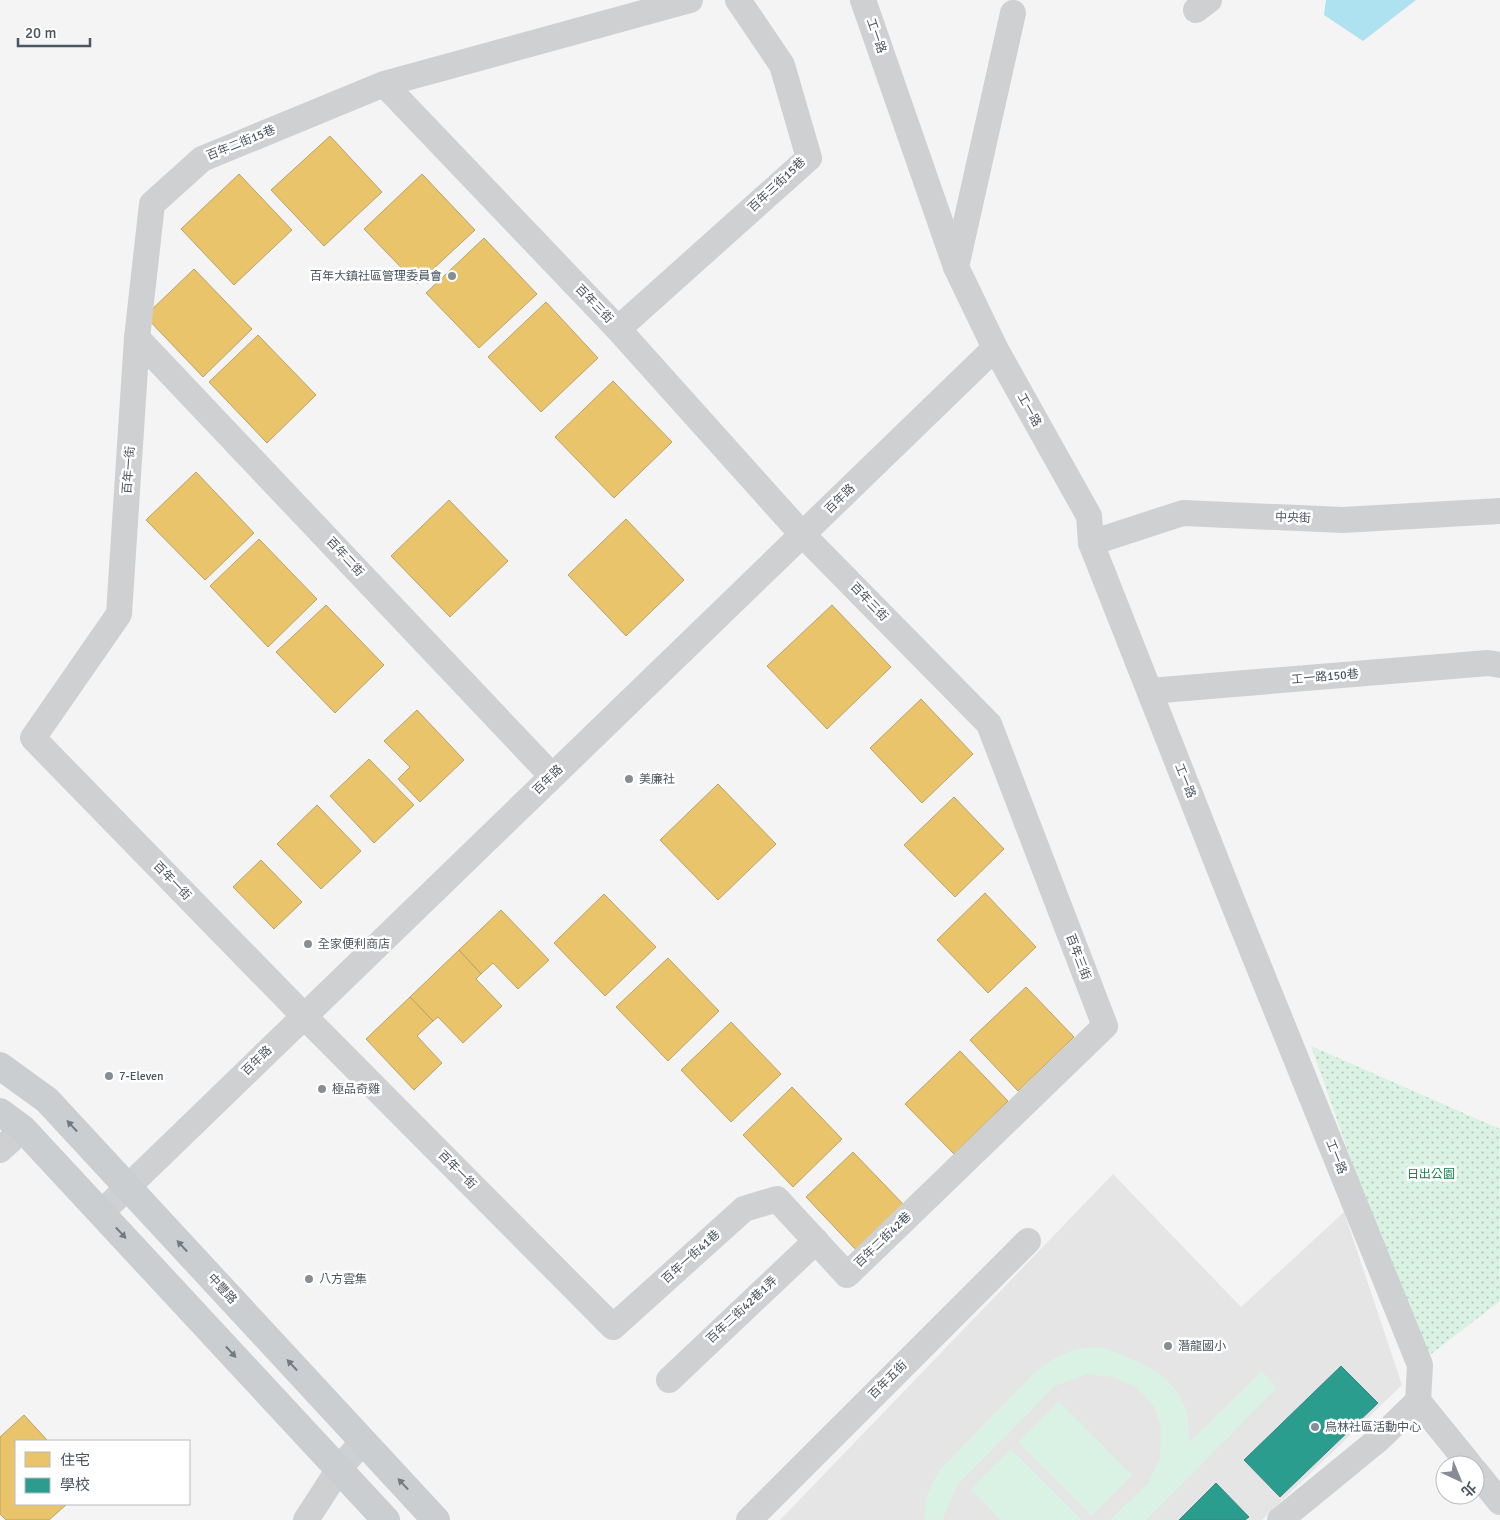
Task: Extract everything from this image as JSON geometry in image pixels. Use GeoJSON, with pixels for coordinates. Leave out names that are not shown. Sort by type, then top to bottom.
{"type":"FeatureCollection","features":[{"type":"Feature","properties":{"kind":"main road","name":"中豐路"},"geometry":{"type":"LineString","coordinates":[[0,1066],[48,1100],[436,1520]]}},
{"type":"Feature","properties":{"kind":"main road"},"geometry":{"type":"LineString","coordinates":[[0,1112],[23,1129],[102,1212],[386,1520]]}},
{"type":"Feature","properties":{"kind":"street"},"geometry":{"type":"LineString","coordinates":[[384,84],[690,0]]}},
{"type":"Feature","properties":{"kind":"street","name":"百年三街15巷"},"geometry":{"type":"LineString","coordinates":[[618,329],[809,158],[782,65],[738,0]]}},
{"type":"Feature","properties":{"kind":"street","name":"工一路"},"geometry":{"type":"LineString","coordinates":[[864,0],[956,267],[995,348],[1089,516],[1091,543],[1242,925],[1420,1365],[1418,1401]]}},
{"type":"Feature","properties":{"kind":"street"},"geometry":{"type":"LineString","coordinates":[[956,267],[1013,12]]}},
{"type":"Feature","properties":{"kind":"street","name":"百年三街"},"geometry":{"type":"LineString","coordinates":[[384,84],[618,329],[802,534],[989,724],[1105,1026],[950,1176]]}},
{"type":"Feature","properties":{"kind":"street","name":"百年二街15巷"},"geometry":{"type":"LineString","coordinates":[[137,338],[152,204],[202,159],[384,84]]}},
{"type":"Feature","properties":{"kind":"street","name":"百年二街"},"geometry":{"type":"LineString","coordinates":[[137,338],[552,776]]}},
{"type":"Feature","properties":{"kind":"street","name":"百年一街"},"geometry":{"type":"LineString","coordinates":[[137,338],[119,614],[33,738],[304,1016],[613,1327]]}},
{"type":"Feature","properties":{"kind":"street","name":"百年路"},"geometry":{"type":"LineString","coordinates":[[102,1212],[995,348]]}},
{"type":"Feature","properties":{"kind":"street","name":"中央街"},"geometry":{"type":"LineString","coordinates":[[1091,543],[1183,513],[1344,520],[1500,511]]}},
{"type":"Feature","properties":{"kind":"street","name":"工一路150巷"},"geometry":{"type":"LineString","coordinates":[[1150,691],[1488,664],[1500,666]]}},
{"type":"Feature","properties":{"kind":"street"},"geometry":{"type":"LineString","coordinates":[[0,1150],[23,1129]]}},
{"type":"Feature","properties":{"kind":"street","name":"百年二街42巷"},"geometry":{"type":"LineString","coordinates":[[777,1199],[847,1275],[950,1176]]}},
{"type":"Feature","properties":{"kind":"street","name":"百年一街41巷"},"geometry":{"type":"LineString","coordinates":[[613,1327],[744,1209],[777,1199]]}},
{"type":"Feature","properties":{"kind":"street","name":"百年二街42巷1弄"},"geometry":{"type":"LineString","coordinates":[[669,1380],[816,1241]]}},
{"type":"Feature","properties":{"kind":"street","name":"百年五街"},"geometry":{"type":"LineString","coordinates":[[749,1520],[1028,1241]]}},
{"type":"Feature","properties":{"kind":"street"},"geometry":{"type":"LineString","coordinates":[[1280,1520],[1379,1439],[1418,1401],[1462,1455]]}},
{"type":"Feature","properties":{"kind":"street"},"geometry":{"type":"LineString","coordinates":[[306,1520],[339,1469],[363,1441]]}},
{"type":"Feature","properties":{"kind":"street"},"geometry":{"type":"LineString","coordinates":[[1485,1483],[1500,1502]]}},
{"type":"Feature","properties":{"kind":"shaded area","name":"潛龍國小"},"geometry":{"type":"Polygon","coordinates":[[[1113,1174],[1241,1307],[1344,1212],[1402,1385],[1262,1520],[780,1520],[1113,1174]]]}},
{"type":"Feature","properties":{"kind":"green space","name":"日出公園"},"geometry":{"type":"Polygon","coordinates":[[[1311,1046],[1500,1129],[1500,1301],[1422,1361],[1311,1046]]]}},
{"type":"Feature","properties":{"kind":"green space"},"geometry":{"type":"Polygon","coordinates":[[[1099,1347],[1151,1368],[1173,1386],[1181,1398],[1186,1411],[1190,1442],[1262,1371],[1277,1388],[1146,1520],[1110,1520],[1149,1482],[1160,1457],[1161,1429],[1155,1408],[1137,1387],[1112,1377],[1087,1374],[1055,1386],[958,1484],[944,1520],[925,1520],[926,1497],[939,1471],[1035,1372],[1055,1358],[1077,1349],[1099,1347]]]}},
{"type":"Feature","properties":{"kind":"green space"},"geometry":{"type":"Polygon","coordinates":[[[1059,1401],[1132,1475],[1091,1516],[1018,1442],[1059,1401]]]}},
{"type":"Feature","properties":{"kind":"green space"},"geometry":{"type":"Polygon","coordinates":[[[1011,1448],[1082,1520],[1001,1520],[971,1489],[1011,1448]]]}},
{"type":"Feature","properties":{"kind":"water"},"geometry":{"type":"Polygon","coordinates":[[[1326,0],[1416,0],[1363,41],[1324,15],[1326,0]]]}},
{"type":"Feature","properties":{"kind":"building: 住宅"},"geometry":{"type":"Polygon","coordinates":[[[330,136],[382,192],[324,246],[271,190],[330,136]]]}},
{"type":"Feature","properties":{"kind":"building: 住宅"},"geometry":{"type":"Polygon","coordinates":[[[239,174],[292,230],[234,285],[181,229],[239,174]]]}},
{"type":"Feature","properties":{"kind":"building: 住宅"},"geometry":{"type":"Polygon","coordinates":[[[422,174],[475,230],[417,284],[364,229],[422,174]]]}},
{"type":"Feature","properties":{"kind":"building: 住宅"},"geometry":{"type":"Polygon","coordinates":[[[484,238],[537,294],[479,348],[426,293],[484,238]]]}},
{"type":"Feature","properties":{"kind":"building: 住宅"},"geometry":{"type":"Polygon","coordinates":[[[194,269],[252,329],[203,377],[145,316],[194,269]]]}},
{"type":"Feature","properties":{"kind":"building: 住宅"},"geometry":{"type":"Polygon","coordinates":[[[546,302],[598,358],[541,412],[488,357],[546,302]]]}},
{"type":"Feature","properties":{"kind":"building: 住宅"},"geometry":{"type":"Polygon","coordinates":[[[258,335],[316,395],[267,443],[209,382],[258,335]]]}},
{"type":"Feature","properties":{"kind":"building: 住宅"},"geometry":{"type":"Polygon","coordinates":[[[613,381],[672,442],[614,498],[555,437],[613,381]]]}},
{"type":"Feature","properties":{"kind":"building: 住宅"},"geometry":{"type":"Polygon","coordinates":[[[196,472],[254,533],[205,580],[146,520],[196,472]]]}},
{"type":"Feature","properties":{"kind":"building: 住宅"},"geometry":{"type":"Polygon","coordinates":[[[449,500],[508,561],[450,617],[391,556],[449,500]]]}},
{"type":"Feature","properties":{"kind":"building: 住宅"},"geometry":{"type":"Polygon","coordinates":[[[626,519],[684,580],[626,636],[568,575],[626,519]]]}},
{"type":"Feature","properties":{"kind":"building: 住宅"},"geometry":{"type":"Polygon","coordinates":[[[259,539],[317,599],[268,647],[210,586],[259,539]]]}},
{"type":"Feature","properties":{"kind":"building: 住宅"},"geometry":{"type":"Polygon","coordinates":[[[326,605],[384,665],[335,713],[276,652],[326,605]]]}},
{"type":"Feature","properties":{"kind":"building: 住宅"},"geometry":{"type":"Polygon","coordinates":[[[832,605],[891,667],[827,729],[767,666],[832,605]]]}},
{"type":"Feature","properties":{"kind":"building: 住宅"},"geometry":{"type":"Polygon","coordinates":[[[921,699],[973,754],[922,803],[870,748],[921,699]]]}},
{"type":"Feature","properties":{"kind":"building: 住宅"},"geometry":{"type":"Polygon","coordinates":[[[417,710],[464,760],[420,802],[398,779],[410,767],[384,741],[417,710]]]}},
{"type":"Feature","properties":{"kind":"building: 住宅"},"geometry":{"type":"Polygon","coordinates":[[[369,759],[414,805],[374,843],[330,796],[369,759]]]}},
{"type":"Feature","properties":{"kind":"building: 住宅"},"geometry":{"type":"Polygon","coordinates":[[[718,784],[776,844],[718,900],[660,840],[718,784]]]}},
{"type":"Feature","properties":{"kind":"building: 住宅"},"geometry":{"type":"Polygon","coordinates":[[[954,797],[1004,849],[955,897],[904,845],[954,797]]]}},
{"type":"Feature","properties":{"kind":"building: 住宅"},"geometry":{"type":"Polygon","coordinates":[[[317,805],[361,851],[321,889],[277,844],[317,805]]]}},
{"type":"Feature","properties":{"kind":"building: 住宅"},"geometry":{"type":"Polygon","coordinates":[[[261,860],[302,902],[274,929],[233,887],[261,860]]]}},
{"type":"Feature","properties":{"kind":"building: 住宅"},"geometry":{"type":"Polygon","coordinates":[[[985,893],[1036,947],[988,993],[937,940],[985,893]]]}},
{"type":"Feature","properties":{"kind":"building: 住宅"},"geometry":{"type":"Polygon","coordinates":[[[604,894],[656,947],[605,996],[554,943],[604,894]]]}},
{"type":"Feature","properties":{"kind":"building: 住宅"},"geometry":{"type":"Polygon","coordinates":[[[501,910],[549,960],[518,989],[493,963],[481,974],[459,950],[501,910]]]}},
{"type":"Feature","properties":{"kind":"building: 住宅"},"geometry":{"type":"Polygon","coordinates":[[[459,950],[481,974],[476,979],[502,1006],[463,1043],[438,1017],[433,1021],[410,997],[459,950]]]}},
{"type":"Feature","properties":{"kind":"building: 住宅"},"geometry":{"type":"Polygon","coordinates":[[[668,958],[719,1011],[668,1061],[616,1007],[668,958]]]}},
{"type":"Feature","properties":{"kind":"building: 住宅"},"geometry":{"type":"Polygon","coordinates":[[[1026,987],[1074,1037],[1018,1091],[970,1040],[1026,987]]]}},
{"type":"Feature","properties":{"kind":"building: 住宅"},"geometry":{"type":"Polygon","coordinates":[[[410,997],[433,1021],[417,1036],[442,1063],[414,1090],[366,1039],[410,997]]]}},
{"type":"Feature","properties":{"kind":"building: 住宅"},"geometry":{"type":"Polygon","coordinates":[[[731,1022],[781,1074],[731,1122],[681,1070],[731,1022]]]}},
{"type":"Feature","properties":{"kind":"building: 住宅"},"geometry":{"type":"Polygon","coordinates":[[[960,1051],[1008,1101],[954,1154],[905,1104],[960,1051]]]}},
{"type":"Feature","properties":{"kind":"building: 住宅"},"geometry":{"type":"Polygon","coordinates":[[[792,1087],[842,1139],[793,1187],[743,1135],[792,1087]]]}},
{"type":"Feature","properties":{"kind":"building: 住宅"},"geometry":{"type":"Polygon","coordinates":[[[853,1152],[904,1205],[857,1251],[806,1197],[853,1152]]]}},
{"type":"Feature","properties":{"kind":"building: 住宅"},"geometry":{"type":"Polygon","coordinates":[[[24,1415],[47,1440],[15,1440],[15,1505],[66,1505],[49,1520],[6,1520],[0,1514],[0,1437],[24,1415]]]}},
{"type":"Feature","properties":{"kind":"building: 學校","name":"烏林社區活動中心"},"geometry":{"type":"Polygon","coordinates":[[[1341,1366],[1378,1403],[1280,1497],[1244,1460],[1341,1366]]]}},
{"type":"Feature","properties":{"kind":"building: 學校"},"geometry":{"type":"Polygon","coordinates":[[[1216,1483],[1249,1517],[1245,1520],[1179,1520],[1216,1483]]]}},
{"type":"Feature","properties":{"kind":"place","name":"百年大鎮社區管理委員會"},"geometry":{"type":"Point","coordinates":[452,276]}},
{"type":"Feature","properties":{"kind":"place","name":"美廉社"},"geometry":{"type":"Point","coordinates":[629,779]}},
{"type":"Feature","properties":{"kind":"place","name":"全家便利商店"},"geometry":{"type":"Point","coordinates":[308,944]}},
{"type":"Feature","properties":{"kind":"place","name":"7-Eleven"},"geometry":{"type":"Point","coordinates":[109,1076]}},
{"type":"Feature","properties":{"kind":"place","name":"極品奇雞"},"geometry":{"type":"Point","coordinates":[322,1089]}},
{"type":"Feature","properties":{"kind":"place","name":"八方雲集"},"geometry":{"type":"Point","coordinates":[309,1279]}},
{"type":"Feature","properties":{"kind":"place","name":"潛龍國小"},"geometry":{"type":"Point","coordinates":[1168,1346]}},
{"type":"Feature","properties":{"kind":"place","name":"烏林社區活動中心"},"geometry":{"type":"Point","coordinates":[1315,1427]}}]}
